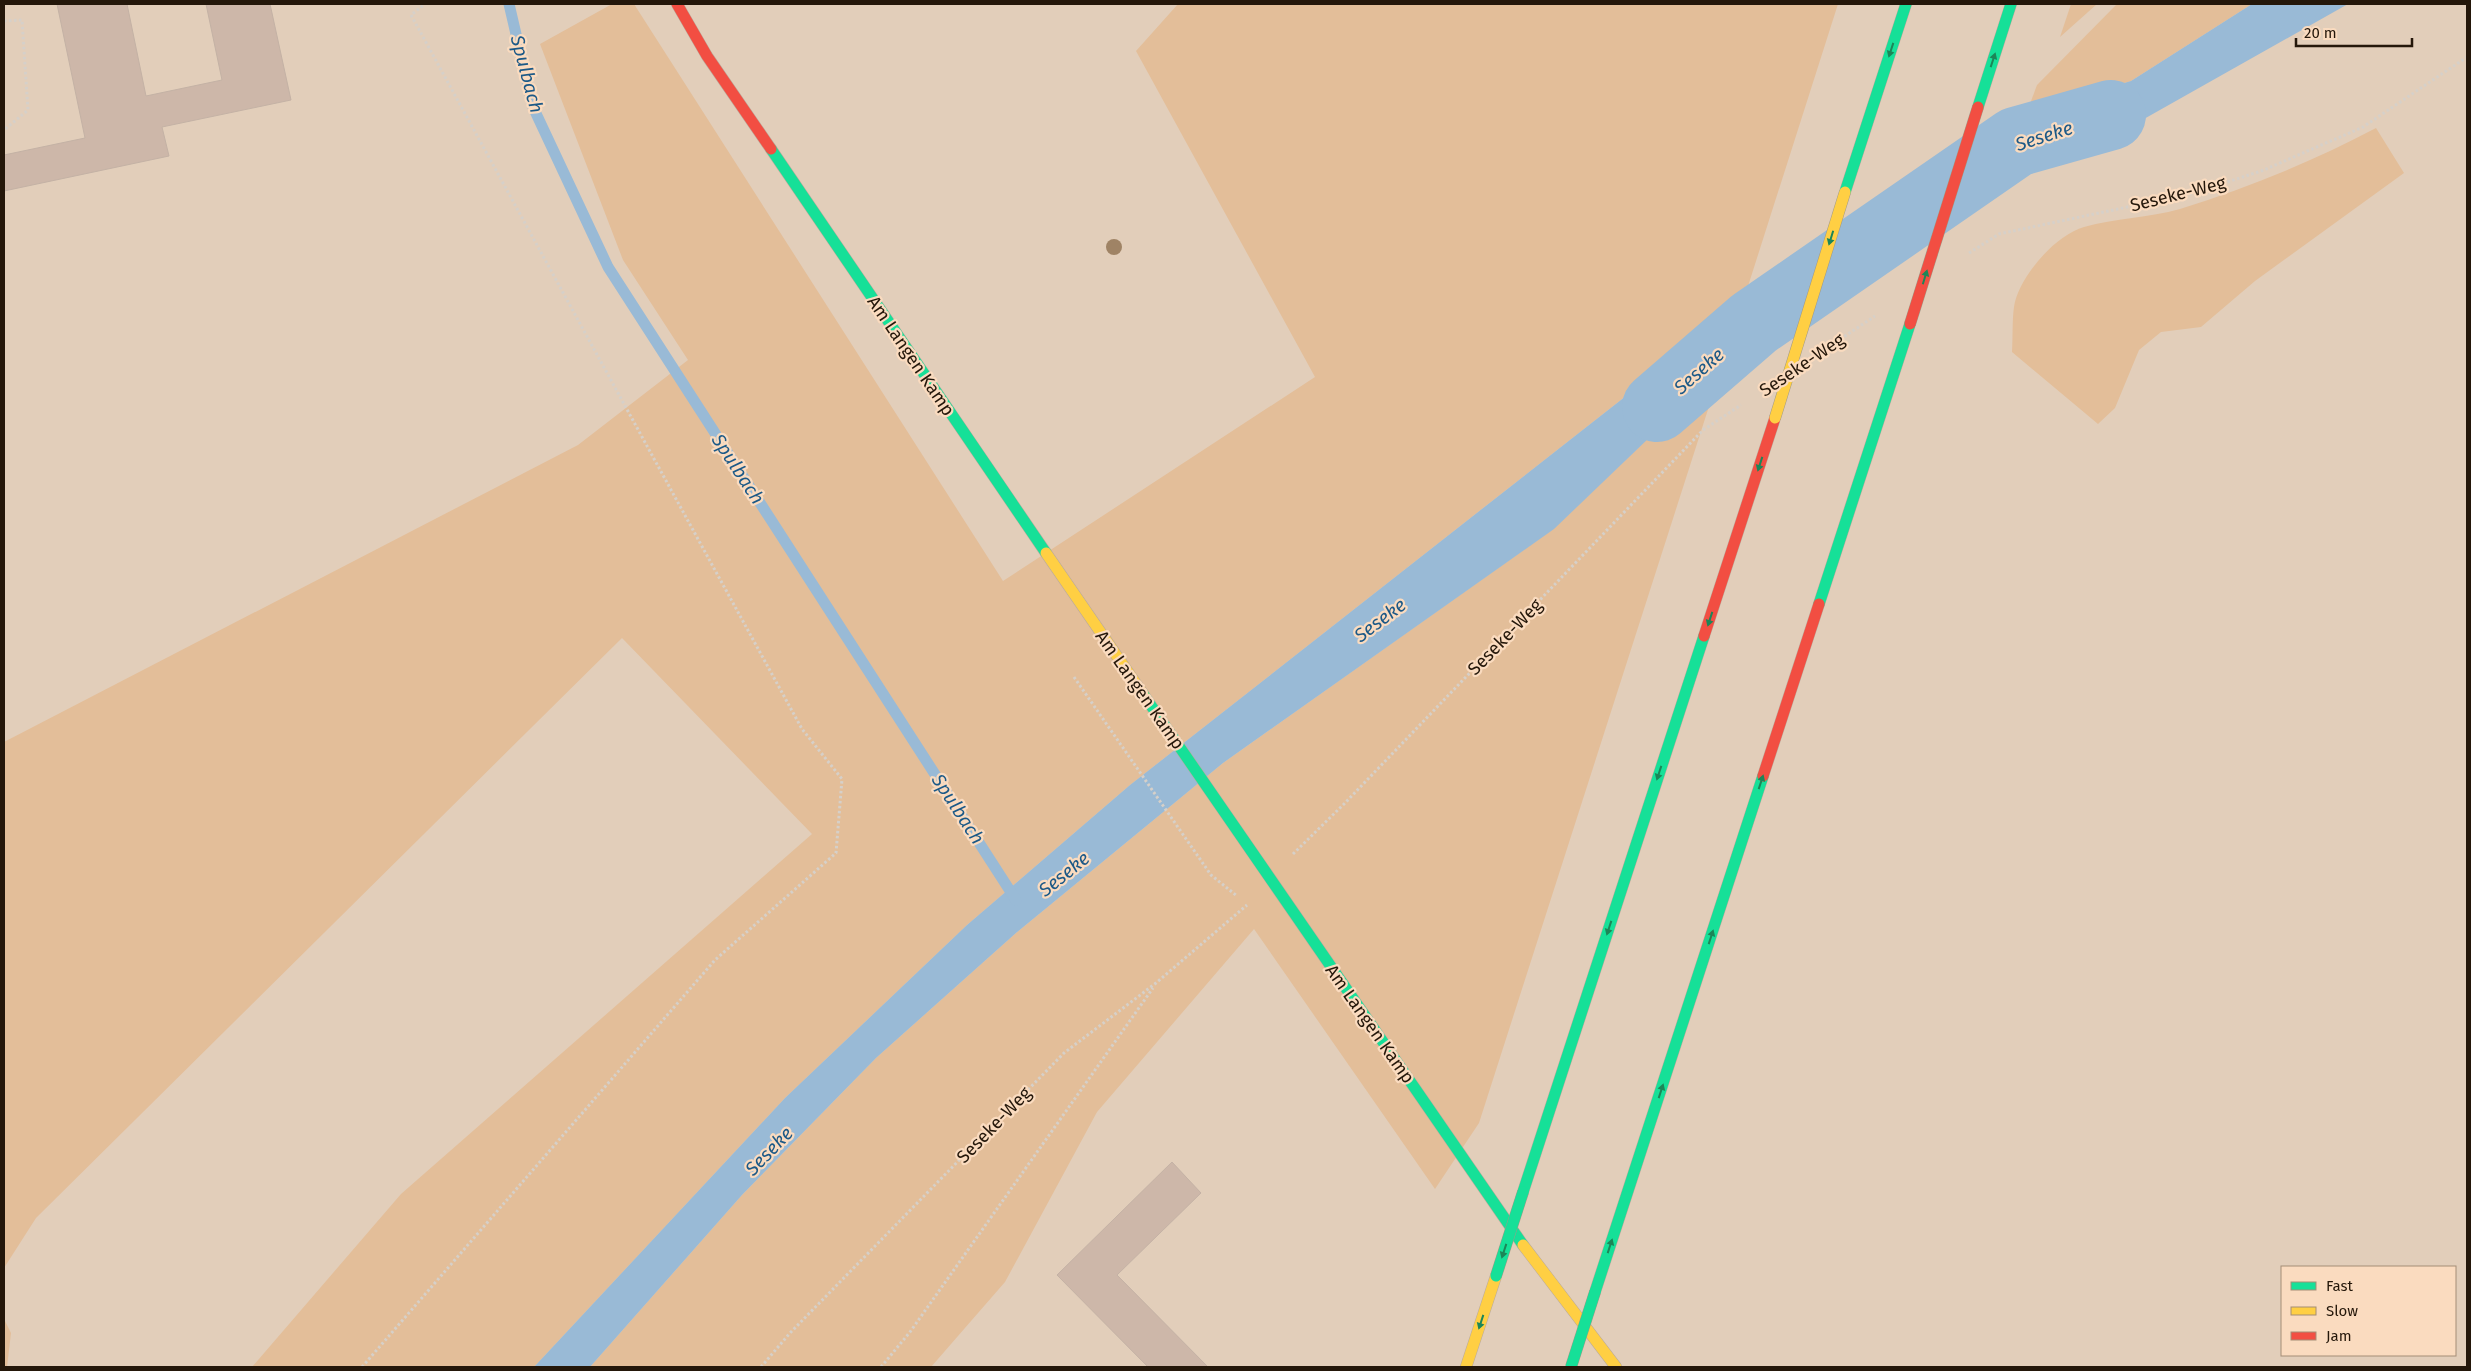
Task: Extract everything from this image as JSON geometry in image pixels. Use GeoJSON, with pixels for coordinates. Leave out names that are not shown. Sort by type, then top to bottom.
{"type":"FeatureCollection","features":[{"type":"Feature","properties":{"kind":"main road","name":"Am Langen Kamp"},"geometry":{"type":"LineString","coordinates":[[677,4],[707,56],[1150,708],[1231,820],[1268,878],[1542,1272],[1616,1367]]}},
{"type":"Feature","properties":{"kind":"main road"},"geometry":{"type":"LineString","coordinates":[[1466,1367],[1775,418],[1906,4]]}},
{"type":"Feature","properties":{"kind":"main road"},"geometry":{"type":"LineString","coordinates":[[1571,1367],[1910,324],[2011,4]]}},
{"type":"Feature","properties":{"kind":"path"},"geometry":{"type":"LineString","coordinates":[[362,1367],[715,960],[836,853],[842,779],[802,728],[410,15],[425,4]]}},
{"type":"Feature","properties":{"kind":"path"},"geometry":{"type":"LineString","coordinates":[[4,21],[22,20],[28,110],[4,130]]}},
{"type":"Feature","properties":{"kind":"path","name":"Seseke-Weg"},"geometry":{"type":"LineString","coordinates":[[1966,256],[1999,234],[2194,193],[2264,170],[2362,127],[2467,57]]}},
{"type":"Feature","properties":{"kind":"path","name":"Seseke-Weg"},"geometry":{"type":"LineString","coordinates":[[1835,343],[1876,316]]}},
{"type":"Feature","properties":{"kind":"path","name":"Seseke-Weg"},"geometry":{"type":"LineString","coordinates":[[1268,878],[1344,804],[1704,430],[1744,403]]}},
{"type":"Feature","properties":{"kind":"path","name":"Seseke-Weg"},"geometry":{"type":"LineString","coordinates":[[761,1367],[790,1333],[1064,1053],[1156,983],[1248,904],[1211,876],[1074,677]]}},
{"type":"Feature","properties":{"kind":"path"},"geometry":{"type":"LineString","coordinates":[[881,1367],[910,1332],[1156,983]]}},
{"type":"Feature","properties":{"kind":"shaded area"},"geometry":{"type":"Polygon","coordinates":[[[612,4],[634,4],[1003,581],[1315,377],[1136,51],[1178,4],[1838,4],[1742,305],[1130,785],[967,925],[785,1098],[534,1367],[252,1367],[401,1194],[812,834],[622,638],[36,1218],[4,1268],[4,742],[578,445],[688,360],[623,260],[540,44],[612,4]]]}},
{"type":"Feature","properties":{"kind":"shaded area"},"geometry":{"type":"Polygon","coordinates":[[[2071,4],[2097,4],[2060,37],[2071,4]]]}},
{"type":"Feature","properties":{"kind":"shaded area"},"geometry":{"type":"Polygon","coordinates":[[[2117,4],[2252,4],[2131,81],[2027,112],[2037,85],[2117,4]]]}},
{"type":"Feature","properties":{"kind":"shaded area"},"geometry":{"type":"Polygon","coordinates":[[[2376,128],[2404,173],[2255,281],[2201,327],[2161,332],[2139,350],[2115,408],[2098,424],[2012,352],[2013,318],[2017,296],[2030,271],[2050,248],[2061,239],[2084,227],[2168,212],[2205,201],[2304,163],[2376,128]]]}},
{"type":"Feature","properties":{"kind":"shaded area"},"geometry":{"type":"Polygon","coordinates":[[[1721,369],[1479,1123],[1435,1189],[1254,929],[1097,1112],[1005,1282],[931,1367],[590,1367],[742,1195],[876,1058],[1016,933],[1223,763],[1553,529],[1721,369]]]}},
{"type":"Feature","properties":{"kind":"shaded area"},"geometry":{"type":"Polygon","coordinates":[[[4,1319],[11,1333],[7,1367],[4,1367],[4,1319]]]}},
{"type":"Feature","properties":{"kind":"water"},"geometry":{"type":"Polygon","coordinates":[[[2252,4],[2348,4],[2112,137],[2012,160],[2027,112],[2131,81],[2252,4]]]}},
{"type":"Feature","properties":{"kind":"water"},"geometry":{"type":"Polygon","coordinates":[[[1742,305],[1721,369],[1554,529],[1223,763],[1016,933],[876,1058],[742,1195],[590,1367],[534,1367],[785,1098],[967,925],[1130,785],[1742,305]]]}},
{"type":"Feature","properties":{"kind":"pier"},"geometry":{"type":"Polygon","coordinates":[[[2037,107],[2019,161],[2011,163],[2010,160],[2025,111],[2037,107]]]}},
{"type":"Feature","properties":{"kind":"building"},"geometry":{"type":"Polygon","coordinates":[[[57,4],[127,4],[146,96],[222,80],[206,4],[270,4],[291,100],[162,127],[169,156],[4,191],[4,155],[85,138],[57,4]]]}},
{"type":"Feature","properties":{"kind":"building"},"geometry":{"type":"Polygon","coordinates":[[[1172,1162],[1201,1193],[1117,1275],[1208,1367],[1148,1367],[1057,1275],[1172,1162]]]}},
{"type":"Feature","properties":{"kind":"waterway","name":"Spulbach"},"geometry":{"type":"LineString","coordinates":[[509,4],[533,107],[608,267],[1016,900]]}},
{"type":"Feature","properties":{"kind":"waterway","name":"Seseke"},"geometry":{"type":"LineString","coordinates":[[1657,407],[1754,323],[2016,142],[2111,115]]}},
{"type":"Feature","properties":{"kind":"traffic: fast"},"geometry":{"type":"LineString","coordinates":[[1845,192],[1906,4]]}},
{"type":"Feature","properties":{"kind":"traffic: fast"},"geometry":{"type":"LineString","coordinates":[[1978,107],[2011,4]]}},
{"type":"Feature","properties":{"kind":"traffic: fast"},"geometry":{"type":"LineString","coordinates":[[771,149],[1046,553]]}},
{"type":"Feature","properties":{"kind":"traffic: fast"},"geometry":{"type":"LineString","coordinates":[[1819,604],[1910,324]]}},
{"type":"Feature","properties":{"kind":"traffic: fast"},"geometry":{"type":"LineString","coordinates":[[1523,1192],[1704,636]]}},
{"type":"Feature","properties":{"kind":"traffic: fast"},"geometry":{"type":"LineString","coordinates":[[1143,694],[1523,1245]]}},
{"type":"Feature","properties":{"kind":"traffic: fast"},"geometry":{"type":"LineString","coordinates":[[1595,1292],[1763,776]]}},
{"type":"Feature","properties":{"kind":"traffic: fast"},"geometry":{"type":"LineString","coordinates":[[1496,1276],[1523,1192]]}},
{"type":"Feature","properties":{"kind":"traffic: fast"},"geometry":{"type":"LineString","coordinates":[[1571,1367],[1595,1292]]}},
{"type":"Feature","properties":{"kind":"traffic: slow"},"geometry":{"type":"LineString","coordinates":[[1775,418],[1845,192]]}},
{"type":"Feature","properties":{"kind":"traffic: slow"},"geometry":{"type":"LineString","coordinates":[[1046,553],[1143,694]]}},
{"type":"Feature","properties":{"kind":"traffic: slow"},"geometry":{"type":"LineString","coordinates":[[1523,1245],[1616,1367]]}},
{"type":"Feature","properties":{"kind":"traffic: slow"},"geometry":{"type":"LineString","coordinates":[[1466,1367],[1496,1276]]}},
{"type":"Feature","properties":{"kind":"traffic: jam"},"geometry":{"type":"LineString","coordinates":[[677,4],[707,56],[771,149]]}},
{"type":"Feature","properties":{"kind":"traffic: jam"},"geometry":{"type":"LineString","coordinates":[[1910,324],[1978,107]]}},
{"type":"Feature","properties":{"kind":"traffic: jam"},"geometry":{"type":"LineString","coordinates":[[1704,636],[1775,418]]}},
{"type":"Feature","properties":{"kind":"traffic: jam"},"geometry":{"type":"LineString","coordinates":[[1763,776],[1819,604]]}}]}
